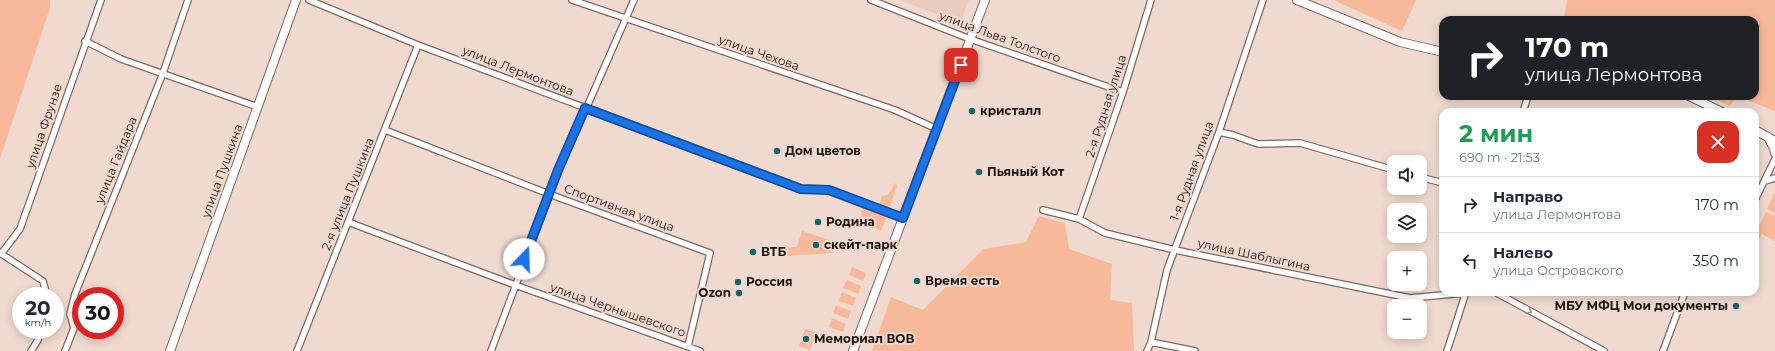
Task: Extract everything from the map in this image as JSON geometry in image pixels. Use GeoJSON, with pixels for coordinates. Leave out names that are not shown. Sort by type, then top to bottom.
{"type":"FeatureCollection","features":[{"type":"Feature","properties":{"kind":"street","name":"улица Фрунзе"},"geometry":{"type":"LineString","coordinates":[[0,254],[20,229],[85,41],[101,0]]}},
{"type":"Feature","properties":{"kind":"street","name":"улица Гайдара"},"geometry":{"type":"LineString","coordinates":[[64,351],[74,328],[70,314],[75,294],[163,73],[188,0]]}},
{"type":"Feature","properties":{"kind":"street","name":"улица Пушкина"},"geometry":{"type":"LineString","coordinates":[[170,351],[296,0]]}},
{"type":"Feature","properties":{"kind":"street","name":"улица Лермонтова"},"geometry":{"type":"LineString","coordinates":[[309,0],[418,45],[801,189],[829,190],[903,218]]}},
{"type":"Feature","properties":{"kind":"street","name":"улица Чехова"},"geometry":{"type":"LineString","coordinates":[[572,0],[895,110],[937,129]]}},
{"type":"Feature","properties":{"kind":"street"},"geometry":{"type":"LineString","coordinates":[[491,351],[549,194],[585,108],[634,0]]}},
{"type":"Feature","properties":{"kind":"street","name":"улица Льва Толстого"},"geometry":{"type":"LineString","coordinates":[[871,0],[970,39],[1123,92]]}},
{"type":"Feature","properties":{"kind":"street"},"geometry":{"type":"LineString","coordinates":[[853,351],[985,0]]}},
{"type":"Feature","properties":{"kind":"street","name":"2-я Рудная улица"},"geometry":{"type":"LineString","coordinates":[[1079,219],[1123,92],[1151,0]]}},
{"type":"Feature","properties":{"kind":"street","name":"1-я Рудная улица"},"geometry":{"type":"LineString","coordinates":[[1147,351],[1151,342],[1167,270],[1219,132],[1263,0]]}},
{"type":"Feature","properties":{"kind":"street"},"geometry":{"type":"LineString","coordinates":[[1297,0],[1400,42],[1439,51]]}},
{"type":"Feature","properties":{"kind":"street"},"geometry":{"type":"LineString","coordinates":[[85,41],[121,58],[258,107]]}},
{"type":"Feature","properties":{"kind":"street","name":"2-я улица Пушкина"},"geometry":{"type":"LineString","coordinates":[[297,351],[418,45]]}},
{"type":"Feature","properties":{"kind":"street"},"geometry":{"type":"LineString","coordinates":[[1696,100],[1714,108]]}},
{"type":"Feature","properties":{"kind":"street","name":"Спортивная улица"},"geometry":{"type":"LineString","coordinates":[[385,130],[549,194],[710,253],[688,346]]}},
{"type":"Feature","properties":{"kind":"street"},"geometry":{"type":"LineString","coordinates":[[1219,132],[1233,135],[1258,144],[1300,143],[1387,168]]}},
{"type":"Feature","properties":{"kind":"street"},"geometry":{"type":"LineString","coordinates":[[1759,132],[1775,141]]}},
{"type":"Feature","properties":{"kind":"street"},"geometry":{"type":"LineString","coordinates":[[1767,136],[1774,148],[1775,154]]}},
{"type":"Feature","properties":{"kind":"street"},"geometry":{"type":"LineString","coordinates":[[1759,192],[1775,159]]}},
{"type":"Feature","properties":{"kind":"street"},"geometry":{"type":"LineString","coordinates":[[1765,181],[1775,178]]}},
{"type":"Feature","properties":{"kind":"street"},"geometry":{"type":"LineString","coordinates":[[1427,179],[1439,182]]}},
{"type":"Feature","properties":{"kind":"street","name":"улица Шаблыгина"},"geometry":{"type":"LineString","coordinates":[[1043,210],[1079,219],[1105,233],[1175,250],[1410,298],[1439,295]]}},
{"type":"Feature","properties":{"kind":"street","name":"улица Чернышевского"},"geometry":{"type":"LineString","coordinates":[[348,222],[515,285],[700,351]]}},
{"type":"Feature","properties":{"kind":"street"},"geometry":{"type":"LineString","coordinates":[[0,254],[43,281],[45,287]]}},
{"type":"Feature","properties":{"kind":"street"},"geometry":{"type":"LineString","coordinates":[[1447,351],[1464,296]]}},
{"type":"Feature","properties":{"kind":"street"},"geometry":{"type":"LineString","coordinates":[[1502,296],[1604,351]]}},
{"type":"Feature","properties":{"kind":"street"},"geometry":{"type":"LineString","coordinates":[[1663,351],[1684,296]]}},
{"type":"Feature","properties":{"kind":"street"},"geometry":{"type":"LineString","coordinates":[[31,351],[38,339]]}},
{"type":"Feature","properties":{"kind":"street"},"geometry":{"type":"LineString","coordinates":[[1151,342],[1195,351]]}},
{"type":"Feature","properties":{"kind":"shaded area"},"geometry":{"type":"Polygon","coordinates":[[[0,0],[50,0],[50,8],[0,159],[0,0]]]}},
{"type":"Feature","properties":{"kind":"shaded area"},"geometry":{"type":"Polygon","coordinates":[[[900,0],[969,0],[960,23],[900,0]]]}},
{"type":"Feature","properties":{"kind":"shaded area"},"geometry":{"type":"Polygon","coordinates":[[[1333,0],[1416,0],[1402,31],[1333,0]]]}},
{"type":"Feature","properties":{"kind":"shaded area"},"geometry":{"type":"Polygon","coordinates":[[[1567,0],[1775,0],[1775,111],[1747,100],[1759,100],[1759,16],[1565,16],[1567,0]]]}},
{"type":"Feature","properties":{"kind":"shaded area"},"geometry":{"type":"Polygon","coordinates":[[[1717,100],[1734,100],[1730,106],[1717,100]]]}},
{"type":"Feature","properties":{"kind":"shaded area"},"geometry":{"type":"Polygon","coordinates":[[[895,183],[897,186],[889,208],[879,205],[882,196],[889,194],[895,183]]]}},
{"type":"Feature","properties":{"kind":"shaded area"},"geometry":{"type":"Polygon","coordinates":[[[1775,192],[1775,213],[1767,209],[1775,192]]]}},
{"type":"Feature","properties":{"kind":"shaded area"},"geometry":{"type":"Polygon","coordinates":[[[864,205],[888,214],[881,231],[863,223],[861,213],[864,205]]]}},
{"type":"Feature","properties":{"kind":"shaded area"},"geometry":{"type":"Polygon","coordinates":[[[1766,212],[1775,216],[1775,241],[1762,234],[1759,240],[1759,226],[1766,212]]]}},
{"type":"Feature","properties":{"kind":"shaded area"},"geometry":{"type":"Polygon","coordinates":[[[1039,216],[1065,223],[1069,249],[1112,264],[1110,300],[1132,303],[1134,351],[872,351],[891,297],[923,310],[983,249],[1026,242],[1039,216]]]}},
{"type":"Feature","properties":{"kind":"shaded area","name":"скейт-парк"},"geometry":{"type":"Polygon","coordinates":[[[802,231],[836,242],[832,253],[786,256],[788,247],[797,247],[802,231]]]}},
{"type":"Feature","properties":{"kind":"shaded area"},"geometry":{"type":"Polygon","coordinates":[[[852,267],[866,273],[863,281],[849,275],[852,267]]]}},
{"type":"Feature","properties":{"kind":"shaded area"},"geometry":{"type":"Polygon","coordinates":[[[847,280],[861,286],[858,294],[843,288],[847,280]]]}},
{"type":"Feature","properties":{"kind":"shaded area"},"geometry":{"type":"Polygon","coordinates":[[[842,292],[856,298],[853,306],[839,301],[842,292]]]}},
{"type":"Feature","properties":{"kind":"shaded area"},"geometry":{"type":"Polygon","coordinates":[[[836,305],[851,311],[848,319],[833,313],[836,305]]]}},
{"type":"Feature","properties":{"kind":"shaded area"},"geometry":{"type":"Polygon","coordinates":[[[832,318],[846,324],[843,332],[829,327],[832,318]]]}},
{"type":"Feature","properties":{"kind":"shaded area"},"geometry":{"type":"Polygon","coordinates":[[[805,329],[816,333],[810,350],[799,346],[805,329]]]}},
{"type":"Feature","properties":{"kind":"place","name":"кристалл"},"geometry":{"type":"Point","coordinates":[972,111]}},
{"type":"Feature","properties":{"kind":"place","name":"Дом цветов"},"geometry":{"type":"Point","coordinates":[777,151]}},
{"type":"Feature","properties":{"kind":"place","name":"Пьяный Кот"},"geometry":{"type":"Point","coordinates":[979,172]}},
{"type":"Feature","properties":{"kind":"place","name":"Родина"},"geometry":{"type":"Point","coordinates":[818,222]}},
{"type":"Feature","properties":{"kind":"place","name":"скейт-парк"},"geometry":{"type":"Point","coordinates":[816,245]}},
{"type":"Feature","properties":{"kind":"place","name":"ВТБ"},"geometry":{"type":"Point","coordinates":[753,252]}},
{"type":"Feature","properties":{"kind":"place","name":"Время есть"},"geometry":{"type":"Point","coordinates":[917,281]}},
{"type":"Feature","properties":{"kind":"place","name":"Россия"},"geometry":{"type":"Point","coordinates":[738,282]}},
{"type":"Feature","properties":{"kind":"place","name":"Ozon"},"geometry":{"type":"Point","coordinates":[739,293]}},
{"type":"Feature","properties":{"kind":"place","name":"МБУ МФЦ Мои документы"},"geometry":{"type":"Point","coordinates":[1736,306]}},
{"type":"Feature","properties":{"kind":"place","name":"Мемориал ВОВ"},"geometry":{"type":"Point","coordinates":[806,339]}},
{"type":"Feature","properties":{"kind":"route"},"geometry":{"type":"LineString","coordinates":[[524,259],[558,170],[585,108],[801,189],[829,190],[903,218],[961,65]]}}]}
